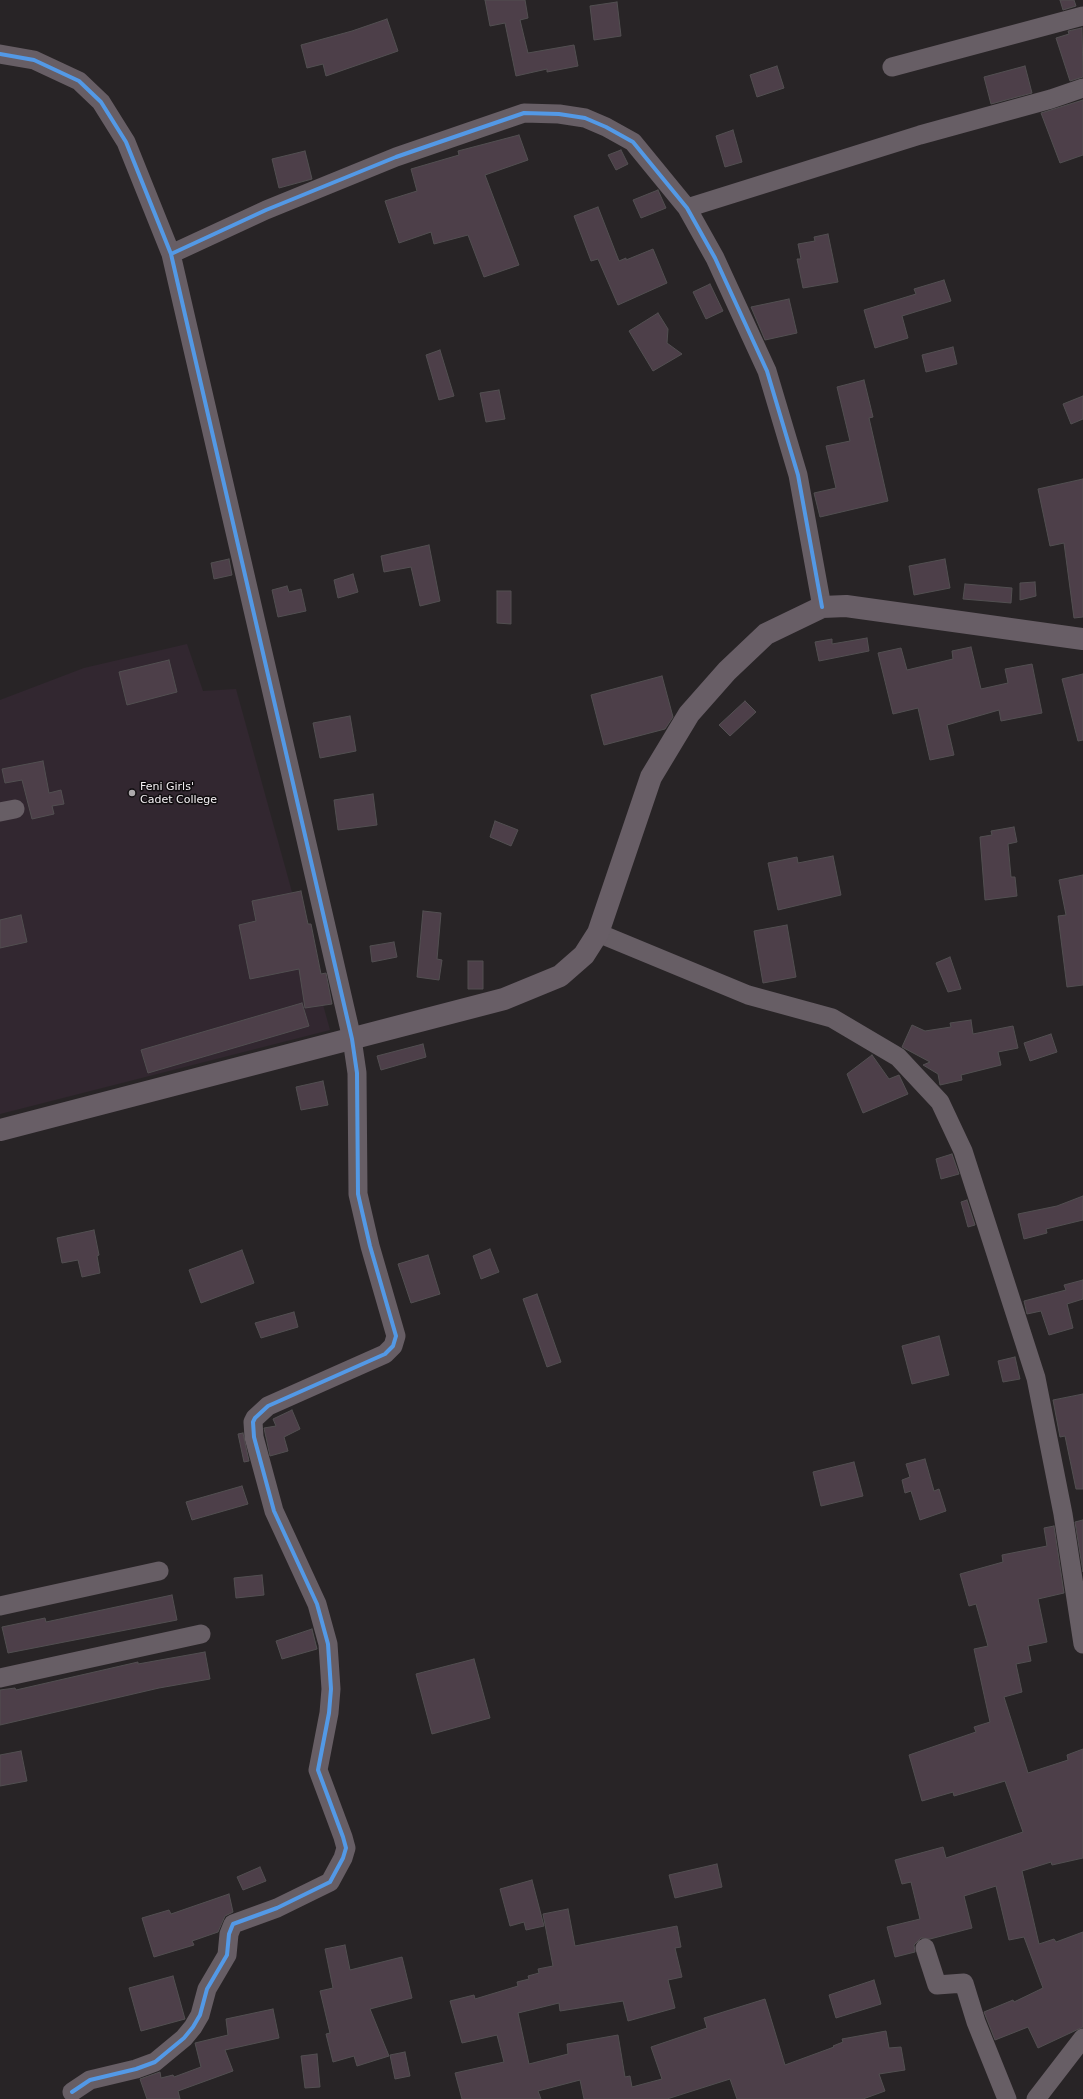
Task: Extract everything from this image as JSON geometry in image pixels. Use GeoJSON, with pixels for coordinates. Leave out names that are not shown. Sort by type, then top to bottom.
{"type":"FeatureCollection","features":[{"type":"Feature","properties":{"kind":"main road"},"geometry":{"type":"LineString","coordinates":[[0,1130],[504,999],[560,976],[584,955],[598,934],[651,777],[689,714],[727,671],[766,634],[822,607],[846,606],[1083,639]]}},
{"type":"Feature","properties":{"kind":"street"},"geometry":{"type":"LineString","coordinates":[[892,67],[1083,16]]}},
{"type":"Feature","properties":{"kind":"street"},"geometry":{"type":"LineString","coordinates":[[0,54],[34,60],[79,81],[101,102],[126,142],[171,254],[352,1039],[357,1073],[358,1194],[370,1246],[396,1336],[393,1346],[385,1354],[268,1406],[255,1418],[253,1422],[254,1436],[274,1511],[317,1604],[328,1644],[331,1689],[329,1713],[318,1770],[346,1848],[330,1882],[278,1908],[233,1924],[229,1934],[227,1956],[208,1989],[194,2027],[184,2038],[155,2062],[136,2069],[90,2080],[72,2092]]}},
{"type":"Feature","properties":{"kind":"street"},"geometry":{"type":"LineString","coordinates":[[687,208],[906,139],[1052,100],[1083,88]]}},
{"type":"Feature","properties":{"kind":"street"},"geometry":{"type":"LineString","coordinates":[[171,254],[266,210],[396,157],[524,113],[559,114],[585,118],[633,142],[687,208],[715,258],[767,372],[798,475],[822,607]]}},
{"type":"Feature","properties":{"kind":"street"},"geometry":{"type":"LineString","coordinates":[[598,934],[748,995],[832,1018],[898,1057],[940,1102],[963,1151],[1036,1378],[1063,1514],[1083,1644]]}},
{"type":"Feature","properties":{"kind":"street"},"geometry":{"type":"LineString","coordinates":[[0,1606],[159,1571]]}},
{"type":"Feature","properties":{"kind":"street"},"geometry":{"type":"LineString","coordinates":[[0,1678],[201,1634]]}},
{"type":"Feature","properties":{"kind":"street"},"geometry":{"type":"LineString","coordinates":[[925,1948],[937,1985],[964,1984],[976,2022],[1007,2099]]}},
{"type":"Feature","properties":{"kind":"street"},"geometry":{"type":"LineString","coordinates":[[1036,2099],[1083,2038]]}},
{"type":"Feature","properties":{"kind":"shaded area","name":"Feni Girls' Cadet College"},"geometry":{"type":"Polygon","coordinates":[[[187,644],[203,691],[236,689],[330,1030],[0,1114],[0,700],[84,668],[187,644]]]}},
{"type":"Feature","properties":{"kind":"building"},"geometry":{"type":"Polygon","coordinates":[[[485,0],[525,0],[528,18],[520,20],[528,53],[574,45],[578,66],[547,72],[547,69],[516,76],[505,23],[490,26],[485,0]]]}},
{"type":"Feature","properties":{"kind":"building"},"geometry":{"type":"Polygon","coordinates":[[[1060,0],[1074,0],[1076,6],[1063,10],[1060,0]]]}},
{"type":"Feature","properties":{"kind":"building"},"geometry":{"type":"Polygon","coordinates":[[[617,2],[621,36],[594,40],[590,6],[617,2]]]}},
{"type":"Feature","properties":{"kind":"building"},"geometry":{"type":"Polygon","coordinates":[[[387,19],[398,51],[326,76],[323,64],[307,68],[301,45],[352,31],[387,19]]]}},
{"type":"Feature","properties":{"kind":"building"},"geometry":{"type":"Polygon","coordinates":[[[1082,28],[1083,77],[1070,81],[1056,38],[1069,34],[1068,31],[1082,28]]]}},
{"type":"Feature","properties":{"kind":"building"},"geometry":{"type":"Polygon","coordinates":[[[777,66],[784,88],[757,97],[750,75],[777,66]]]}},
{"type":"Feature","properties":{"kind":"building"},"geometry":{"type":"Polygon","coordinates":[[[1025,66],[1032,93],[991,104],[984,77],[1025,66]]]}},
{"type":"Feature","properties":{"kind":"building"},"geometry":{"type":"Polygon","coordinates":[[[1083,100],[1083,155],[1060,163],[1041,113],[1083,100]]]}},
{"type":"Feature","properties":{"kind":"building"},"geometry":{"type":"Polygon","coordinates":[[[733,130],[742,162],[725,167],[716,136],[733,130]]]}},
{"type":"Feature","properties":{"kind":"building"},"geometry":{"type":"Polygon","coordinates":[[[519,135],[528,160],[485,175],[519,265],[484,277],[468,235],[434,244],[431,232],[399,243],[385,201],[417,191],[411,169],[459,155],[458,151],[519,135]]]}},
{"type":"Feature","properties":{"kind":"building"},"geometry":{"type":"Polygon","coordinates":[[[621,150],[628,164],[616,170],[608,155],[621,150]]]}},
{"type":"Feature","properties":{"kind":"building"},"geometry":{"type":"Polygon","coordinates":[[[305,151],[312,179],[279,188],[272,159],[305,151]]]}},
{"type":"Feature","properties":{"kind":"building"},"geometry":{"type":"Polygon","coordinates":[[[658,190],[666,208],[641,218],[633,200],[658,190]]]}},
{"type":"Feature","properties":{"kind":"building"},"geometry":{"type":"Polygon","coordinates":[[[598,207],[619,261],[626,258],[626,260],[653,249],[667,283],[618,305],[598,259],[591,261],[574,216],[598,207]]]}},
{"type":"Feature","properties":{"kind":"building"},"geometry":{"type":"Polygon","coordinates":[[[828,234],[838,282],[803,288],[797,259],[801,259],[798,244],[815,241],[814,237],[828,234]]]}},
{"type":"Feature","properties":{"kind":"building"},"geometry":{"type":"Polygon","coordinates":[[[944,280],[951,301],[902,316],[908,338],[875,348],[864,310],[916,294],[914,289],[944,280]]]}},
{"type":"Feature","properties":{"kind":"building"},"geometry":{"type":"Polygon","coordinates":[[[710,284],[723,311],[706,319],[693,292],[710,284]]]}},
{"type":"Feature","properties":{"kind":"building"},"geometry":{"type":"Polygon","coordinates":[[[789,299],[797,333],[765,340],[751,307],[789,299]]]}},
{"type":"Feature","properties":{"kind":"building"},"geometry":{"type":"Polygon","coordinates":[[[658,313],[668,329],[667,343],[682,354],[653,371],[629,331],[658,313]]]}},
{"type":"Feature","properties":{"kind":"building"},"geometry":{"type":"Polygon","coordinates":[[[953,347],[957,364],[926,372],[922,355],[953,347]]]}},
{"type":"Feature","properties":{"kind":"building"},"geometry":{"type":"Polygon","coordinates":[[[440,350],[454,396],[439,400],[426,355],[440,350]]]}},
{"type":"Feature","properties":{"kind":"building"},"geometry":{"type":"Polygon","coordinates":[[[864,380],[873,417],[869,418],[888,501],[820,517],[814,493],[836,488],[826,446],[850,441],[837,387],[864,380]]]}},
{"type":"Feature","properties":{"kind":"building"},"geometry":{"type":"Polygon","coordinates":[[[499,390],[505,419],[486,422],[480,393],[499,390]]]}},
{"type":"Feature","properties":{"kind":"building"},"geometry":{"type":"Polygon","coordinates":[[[1083,396],[1083,419],[1071,424],[1063,404],[1083,396]]]}},
{"type":"Feature","properties":{"kind":"building"},"geometry":{"type":"Polygon","coordinates":[[[1083,479],[1083,617],[1074,618],[1064,543],[1050,546],[1038,489],[1083,479]]]}},
{"type":"Feature","properties":{"kind":"building"},"geometry":{"type":"Polygon","coordinates":[[[429,545],[440,601],[420,606],[411,567],[384,572],[381,556],[429,545]]]}},
{"type":"Feature","properties":{"kind":"building"},"geometry":{"type":"Polygon","coordinates":[[[229,559],[232,575],[214,579],[211,563],[229,559]]]}},
{"type":"Feature","properties":{"kind":"building"},"geometry":{"type":"Polygon","coordinates":[[[945,559],[950,588],[914,595],[909,566],[945,559]]]}},
{"type":"Feature","properties":{"kind":"building"},"geometry":{"type":"Polygon","coordinates":[[[353,574],[358,592],[338,598],[334,580],[353,574]]]}},
{"type":"Feature","properties":{"kind":"building"},"geometry":{"type":"Polygon","coordinates":[[[1035,582],[1036,596],[1020,600],[1020,583],[1035,582]]]}},
{"type":"Feature","properties":{"kind":"building"},"geometry":{"type":"Polygon","coordinates":[[[965,584],[1012,588],[1011,603],[963,599],[965,584]]]}},
{"type":"Feature","properties":{"kind":"building"},"geometry":{"type":"Polygon","coordinates":[[[287,586],[289,592],[301,589],[306,611],[278,617],[272,590],[287,586]]]}},
{"type":"Feature","properties":{"kind":"building"},"geometry":{"type":"Polygon","coordinates":[[[497,591],[511,591],[511,624],[497,623],[497,591]]]}},
{"type":"Feature","properties":{"kind":"building"},"geometry":{"type":"Polygon","coordinates":[[[867,638],[869,651],[819,661],[815,642],[832,639],[832,644],[867,638]]]}},
{"type":"Feature","properties":{"kind":"building"},"geometry":{"type":"Polygon","coordinates":[[[971,647],[981,689],[1008,683],[1005,669],[1032,664],[1042,713],[1001,721],[999,710],[947,725],[954,755],[930,760],[918,708],[893,714],[878,653],[901,648],[907,670],[953,659],[952,651],[971,647]]]}},
{"type":"Feature","properties":{"kind":"building"},"geometry":{"type":"Polygon","coordinates":[[[169,660],[177,692],[127,705],[119,672],[169,660]]]}},
{"type":"Feature","properties":{"kind":"building"},"geometry":{"type":"Polygon","coordinates":[[[1083,674],[1083,740],[1078,741],[1062,679],[1083,674]]]}},
{"type":"Feature","properties":{"kind":"building"},"geometry":{"type":"Polygon","coordinates":[[[662,676],[673,717],[665,729],[604,745],[591,695],[662,676]]]}},
{"type":"Feature","properties":{"kind":"building"},"geometry":{"type":"Polygon","coordinates":[[[745,701],[756,712],[730,736],[719,725],[745,701]]]}},
{"type":"Feature","properties":{"kind":"building"},"geometry":{"type":"Polygon","coordinates":[[[350,716],[356,751],[320,758],[313,723],[350,716]]]}},
{"type":"Feature","properties":{"kind":"building"},"geometry":{"type":"Polygon","coordinates":[[[43,761],[49,793],[61,790],[64,804],[52,806],[54,814],[32,819],[22,780],[5,783],[2,769],[43,761]]]}},
{"type":"Feature","properties":{"kind":"building"},"geometry":{"type":"Polygon","coordinates":[[[373,794],[377,825],[338,830],[334,800],[373,794]]]}},
{"type":"Feature","properties":{"kind":"building"},"geometry":{"type":"Polygon","coordinates":[[[495,821],[518,830],[511,846],[490,837],[495,821]]]}},
{"type":"Feature","properties":{"kind":"building"},"geometry":{"type":"Polygon","coordinates":[[[1014,827],[1017,842],[1008,844],[1011,877],[1015,877],[1017,896],[985,900],[980,837],[992,835],[991,831],[1014,827]]]}},
{"type":"Feature","properties":{"kind":"building"},"geometry":{"type":"Polygon","coordinates":[[[833,856],[841,895],[778,910],[768,863],[797,857],[798,863],[833,856]]]}},
{"type":"Feature","properties":{"kind":"building"},"geometry":{"type":"Polygon","coordinates":[[[1083,875],[1083,985],[1067,987],[1058,916],[1066,915],[1059,880],[1083,875]]]}},
{"type":"Feature","properties":{"kind":"building"},"geometry":{"type":"Polygon","coordinates":[[[301,891],[308,924],[311,924],[321,974],[326,973],[332,1004],[305,1008],[299,969],[250,979],[239,925],[256,921],[252,901],[301,891]]]}},
{"type":"Feature","properties":{"kind":"building"},"geometry":{"type":"Polygon","coordinates":[[[423,911],[441,913],[437,959],[442,960],[439,980],[417,977],[423,911]]]}},
{"type":"Feature","properties":{"kind":"building"},"geometry":{"type":"Polygon","coordinates":[[[21,915],[27,942],[0,948],[0,920],[21,915]]]}},
{"type":"Feature","properties":{"kind":"building"},"geometry":{"type":"Polygon","coordinates":[[[787,925],[796,977],[763,983],[754,931],[787,925]]]}},
{"type":"Feature","properties":{"kind":"building"},"geometry":{"type":"Polygon","coordinates":[[[394,942],[397,957],[372,962],[370,946],[394,942]]]}},
{"type":"Feature","properties":{"kind":"building"},"geometry":{"type":"Polygon","coordinates":[[[950,957],[961,989],[948,992],[936,963],[950,957]]]}},
{"type":"Feature","properties":{"kind":"building"},"geometry":{"type":"Polygon","coordinates":[[[468,961],[483,961],[483,989],[468,989],[468,961]]]}},
{"type":"Feature","properties":{"kind":"building"},"geometry":{"type":"Polygon","coordinates":[[[302,1003],[309,1026],[148,1073],[141,1050],[302,1003]]]}},
{"type":"Feature","properties":{"kind":"building"},"geometry":{"type":"Polygon","coordinates":[[[971,1020],[973,1034],[1013,1026],[1018,1048],[998,1052],[1001,1065],[961,1075],[962,1080],[940,1085],[938,1074],[923,1065],[930,1062],[902,1047],[912,1025],[925,1031],[951,1027],[950,1023],[971,1020]]]}},
{"type":"Feature","properties":{"kind":"building"},"geometry":{"type":"Polygon","coordinates":[[[1051,1034],[1057,1052],[1030,1061],[1024,1043],[1051,1034]]]}},
{"type":"Feature","properties":{"kind":"building"},"geometry":{"type":"Polygon","coordinates":[[[423,1044],[426,1057],[381,1070],[377,1056],[423,1044]]]}},
{"type":"Feature","properties":{"kind":"building"},"geometry":{"type":"Polygon","coordinates":[[[872,1055],[889,1079],[899,1075],[908,1094],[863,1113],[847,1074],[872,1055]]]}},
{"type":"Feature","properties":{"kind":"building"},"geometry":{"type":"Polygon","coordinates":[[[323,1081],[328,1105],[301,1110],[296,1087],[323,1081]]]}},
{"type":"Feature","properties":{"kind":"building"},"geometry":{"type":"Polygon","coordinates":[[[952,1154],[959,1174],[941,1179],[936,1159],[952,1154]]]}},
{"type":"Feature","properties":{"kind":"building"},"geometry":{"type":"Polygon","coordinates":[[[1083,1196],[1083,1220],[1046,1229],[1047,1233],[1024,1239],[1018,1214],[1057,1206],[1083,1196]]]}},
{"type":"Feature","properties":{"kind":"building"},"geometry":{"type":"Polygon","coordinates":[[[967,1200],[975,1225],[968,1227],[961,1202],[967,1200]]]}},
{"type":"Feature","properties":{"kind":"building"},"geometry":{"type":"Polygon","coordinates":[[[94,1230],[99,1255],[97,1256],[100,1273],[82,1277],[78,1260],[62,1263],[57,1238],[94,1230]]]}},
{"type":"Feature","properties":{"kind":"building"},"geometry":{"type":"Polygon","coordinates":[[[490,1249],[499,1272],[481,1279],[473,1256],[490,1249]]]}},
{"type":"Feature","properties":{"kind":"building"},"geometry":{"type":"Polygon","coordinates":[[[242,1250],[254,1283],[201,1303],[189,1270],[242,1250]]]}},
{"type":"Feature","properties":{"kind":"building"},"geometry":{"type":"Polygon","coordinates":[[[428,1255],[440,1294],[411,1303],[398,1264],[428,1255]]]}},
{"type":"Feature","properties":{"kind":"building"},"geometry":{"type":"Polygon","coordinates":[[[1083,1280],[1083,1299],[1067,1304],[1073,1328],[1049,1335],[1041,1311],[1027,1314],[1024,1301],[1066,1290],[1064,1285],[1083,1280]]]}},
{"type":"Feature","properties":{"kind":"building"},"geometry":{"type":"Polygon","coordinates":[[[537,1294],[561,1362],[547,1367],[523,1299],[537,1294]]]}},
{"type":"Feature","properties":{"kind":"building"},"geometry":{"type":"Polygon","coordinates":[[[294,1312],[298,1327],[261,1338],[255,1323],[294,1312]]]}},
{"type":"Feature","properties":{"kind":"building"},"geometry":{"type":"Polygon","coordinates":[[[939,1336],[949,1375],[912,1384],[902,1346],[939,1336]]]}},
{"type":"Feature","properties":{"kind":"building"},"geometry":{"type":"Polygon","coordinates":[[[1015,1357],[1020,1379],[1003,1382],[998,1361],[1015,1357]]]}},
{"type":"Feature","properties":{"kind":"building"},"geometry":{"type":"Polygon","coordinates":[[[1083,1394],[1083,1489],[1076,1489],[1065,1436],[1060,1437],[1053,1400],[1083,1394]]]}},
{"type":"Feature","properties":{"kind":"building"},"geometry":{"type":"Polygon","coordinates":[[[292,1410],[300,1429],[284,1437],[288,1451],[270,1456],[264,1428],[276,1426],[273,1419],[292,1410]]]}},
{"type":"Feature","properties":{"kind":"building"},"geometry":{"type":"Polygon","coordinates":[[[243,1433],[249,1461],[244,1462],[238,1434],[243,1433]]]}},
{"type":"Feature","properties":{"kind":"building"},"geometry":{"type":"Polygon","coordinates":[[[925,1459],[934,1491],[939,1489],[946,1511],[920,1520],[911,1491],[905,1493],[902,1480],[910,1477],[906,1464],[925,1459]]]}},
{"type":"Feature","properties":{"kind":"building"},"geometry":{"type":"Polygon","coordinates":[[[854,1462],[863,1496],[821,1506],[813,1472],[854,1462]]]}},
{"type":"Feature","properties":{"kind":"building"},"geometry":{"type":"Polygon","coordinates":[[[242,1486],[248,1504],[192,1520],[186,1502],[242,1486]]]}},
{"type":"Feature","properties":{"kind":"building"},"geometry":{"type":"Polygon","coordinates":[[[1083,1520],[1083,1572],[1075,1522],[1083,1520]]]}},
{"type":"Feature","properties":{"kind":"building"},"geometry":{"type":"Polygon","coordinates":[[[1054,1526],[1064,1593],[1038,1599],[1047,1642],[1028,1646],[1031,1661],[1016,1664],[1022,1692],[1004,1697],[1028,1773],[1068,1760],[1067,1755],[1083,1749],[1083,1858],[1052,1865],[1051,1862],[1022,1871],[1039,1944],[1054,1939],[1056,1942],[1083,1932],[1083,2027],[1038,2048],[1028,2027],[995,2040],[984,2012],[1013,2000],[1014,2002],[1043,1988],[1024,1937],[1009,1940],[996,1886],[964,1896],[972,1928],[930,1939],[921,1938],[914,1945],[915,1952],[895,1957],[887,1927],[920,1919],[911,1882],[902,1884],[895,1860],[943,1847],[946,1858],[1023,1832],[1005,1781],[954,1796],[953,1792],[922,1801],[909,1755],[976,1732],[974,1727],[990,1722],[974,1649],[988,1646],[976,1604],[969,1606],[960,1574],[1003,1562],[1002,1555],[1047,1546],[1044,1528],[1054,1526]]]}},
{"type":"Feature","properties":{"kind":"building"},"geometry":{"type":"Polygon","coordinates":[[[262,1575],[264,1595],[236,1598],[234,1578],[262,1575]]]}},
{"type":"Feature","properties":{"kind":"building"},"geometry":{"type":"Polygon","coordinates":[[[172,1595],[177,1620],[8,1653],[2,1627],[45,1618],[46,1622],[172,1595]]]}},
{"type":"Feature","properties":{"kind":"building"},"geometry":{"type":"Polygon","coordinates":[[[312,1629],[317,1649],[282,1659],[276,1641],[312,1629]]]}},
{"type":"Feature","properties":{"kind":"building"},"geometry":{"type":"Polygon","coordinates":[[[205,1652],[210,1679],[159,1688],[0,1725],[0,1690],[15,1688],[16,1690],[138,1662],[138,1664],[205,1652]]]}},
{"type":"Feature","properties":{"kind":"building"},"geometry":{"type":"Polygon","coordinates":[[[474,1659],[490,1718],[432,1734],[416,1674],[474,1659]]]}},
{"type":"Feature","properties":{"kind":"building"},"geometry":{"type":"Polygon","coordinates":[[[21,1751],[27,1781],[0,1786],[0,1755],[21,1751]]]}},
{"type":"Feature","properties":{"kind":"building"},"geometry":{"type":"Polygon","coordinates":[[[717,1864],[722,1887],[675,1898],[669,1875],[717,1864]]]}},
{"type":"Feature","properties":{"kind":"building"},"geometry":{"type":"Polygon","coordinates":[[[260,1867],[266,1881],[243,1890],[237,1877],[260,1867]]]}},
{"type":"Feature","properties":{"kind":"building"},"geometry":{"type":"Polygon","coordinates":[[[532,1880],[544,1926],[526,1930],[524,1922],[510,1926],[500,1889],[532,1880]]]}},
{"type":"Feature","properties":{"kind":"building"},"geometry":{"type":"Polygon","coordinates":[[[229,1894],[233,1912],[225,1916],[218,1932],[192,1941],[194,1945],[154,1957],[142,1918],[169,1910],[171,1914],[229,1894]]]}},
{"type":"Feature","properties":{"kind":"building"},"geometry":{"type":"Polygon","coordinates":[[[568,1909],[575,1946],[677,1926],[681,1947],[675,1948],[682,1977],[668,1980],[675,2008],[628,2021],[623,2001],[560,2011],[559,2003],[518,2013],[529,2064],[568,2054],[567,2044],[618,2035],[625,2077],[630,2076],[632,2087],[662,2079],[651,2047],[707,2028],[704,2018],[765,1999],[785,2065],[834,2047],[833,2046],[843,2042],[842,2039],[886,2031],[889,2048],[901,2047],[905,2070],[879,2074],[885,2091],[863,2099],[737,2099],[730,2079],[667,2099],[584,2099],[580,2080],[538,2091],[541,2099],[462,2099],[455,2073],[504,2062],[497,2035],[462,2043],[450,2001],[474,1995],[475,1999],[518,1986],[517,1982],[529,1979],[528,1976],[539,1973],[538,1969],[553,1966],[543,1914],[568,1909]]]}},
{"type":"Feature","properties":{"kind":"building"},"geometry":{"type":"Polygon","coordinates":[[[345,1945],[350,1970],[402,1957],[412,1998],[370,2009],[389,2056],[357,2066],[354,2056],[333,2062],[326,2034],[330,2033],[320,1991],[333,1988],[325,1949],[345,1945]]]}},
{"type":"Feature","properties":{"kind":"building"},"geometry":{"type":"Polygon","coordinates":[[[173,1976],[185,2019],[141,2031],[129,1988],[173,1976]]]}},
{"type":"Feature","properties":{"kind":"building"},"geometry":{"type":"Polygon","coordinates":[[[874,1980],[881,2004],[836,2018],[829,1995],[874,1980]]]}},
{"type":"Feature","properties":{"kind":"building"},"geometry":{"type":"Polygon","coordinates":[[[273,2009],[279,2038],[225,2050],[233,2071],[178,2091],[180,2099],[147,2099],[140,2079],[160,2072],[161,2078],[173,2075],[174,2077],[201,2067],[195,2043],[228,2035],[226,2019],[273,2009]]]}},
{"type":"Feature","properties":{"kind":"building"},"geometry":{"type":"Polygon","coordinates":[[[405,2052],[410,2076],[395,2079],[390,2055],[405,2052]]]}},
{"type":"Feature","properties":{"kind":"building"},"geometry":{"type":"Polygon","coordinates":[[[317,2054],[320,2087],[305,2088],[301,2056],[317,2054]]]}},
{"type":"Feature","properties":{"kind":"cycle path"},"geometry":{"type":"LineString","coordinates":[[0,54],[34,60],[79,81],[101,102],[126,142],[171,254],[352,1039],[357,1073],[358,1194],[370,1246],[396,1336],[393,1346],[385,1354],[268,1406],[255,1418],[253,1422],[254,1437],[274,1511],[317,1604],[328,1644],[331,1689],[329,1713],[318,1770],[343,1837],[346,1848],[343,1858],[330,1882],[277,1908],[233,1924],[229,1934],[227,1955],[207,1989],[200,2015],[184,2038],[155,2062],[136,2069],[90,2080],[72,2092]]}},
{"type":"Feature","properties":{"kind":"cycle path"},"geometry":{"type":"LineString","coordinates":[[171,254],[266,210],[396,157],[524,113],[559,114],[585,118],[606,127],[633,142],[687,208],[715,258],[767,371],[798,475],[822,607]]}},
{"type":"Feature","properties":{"kind":"place","name":"Feni Girls' Cadet College"},"geometry":{"type":"Point","coordinates":[132,793]}}]}
